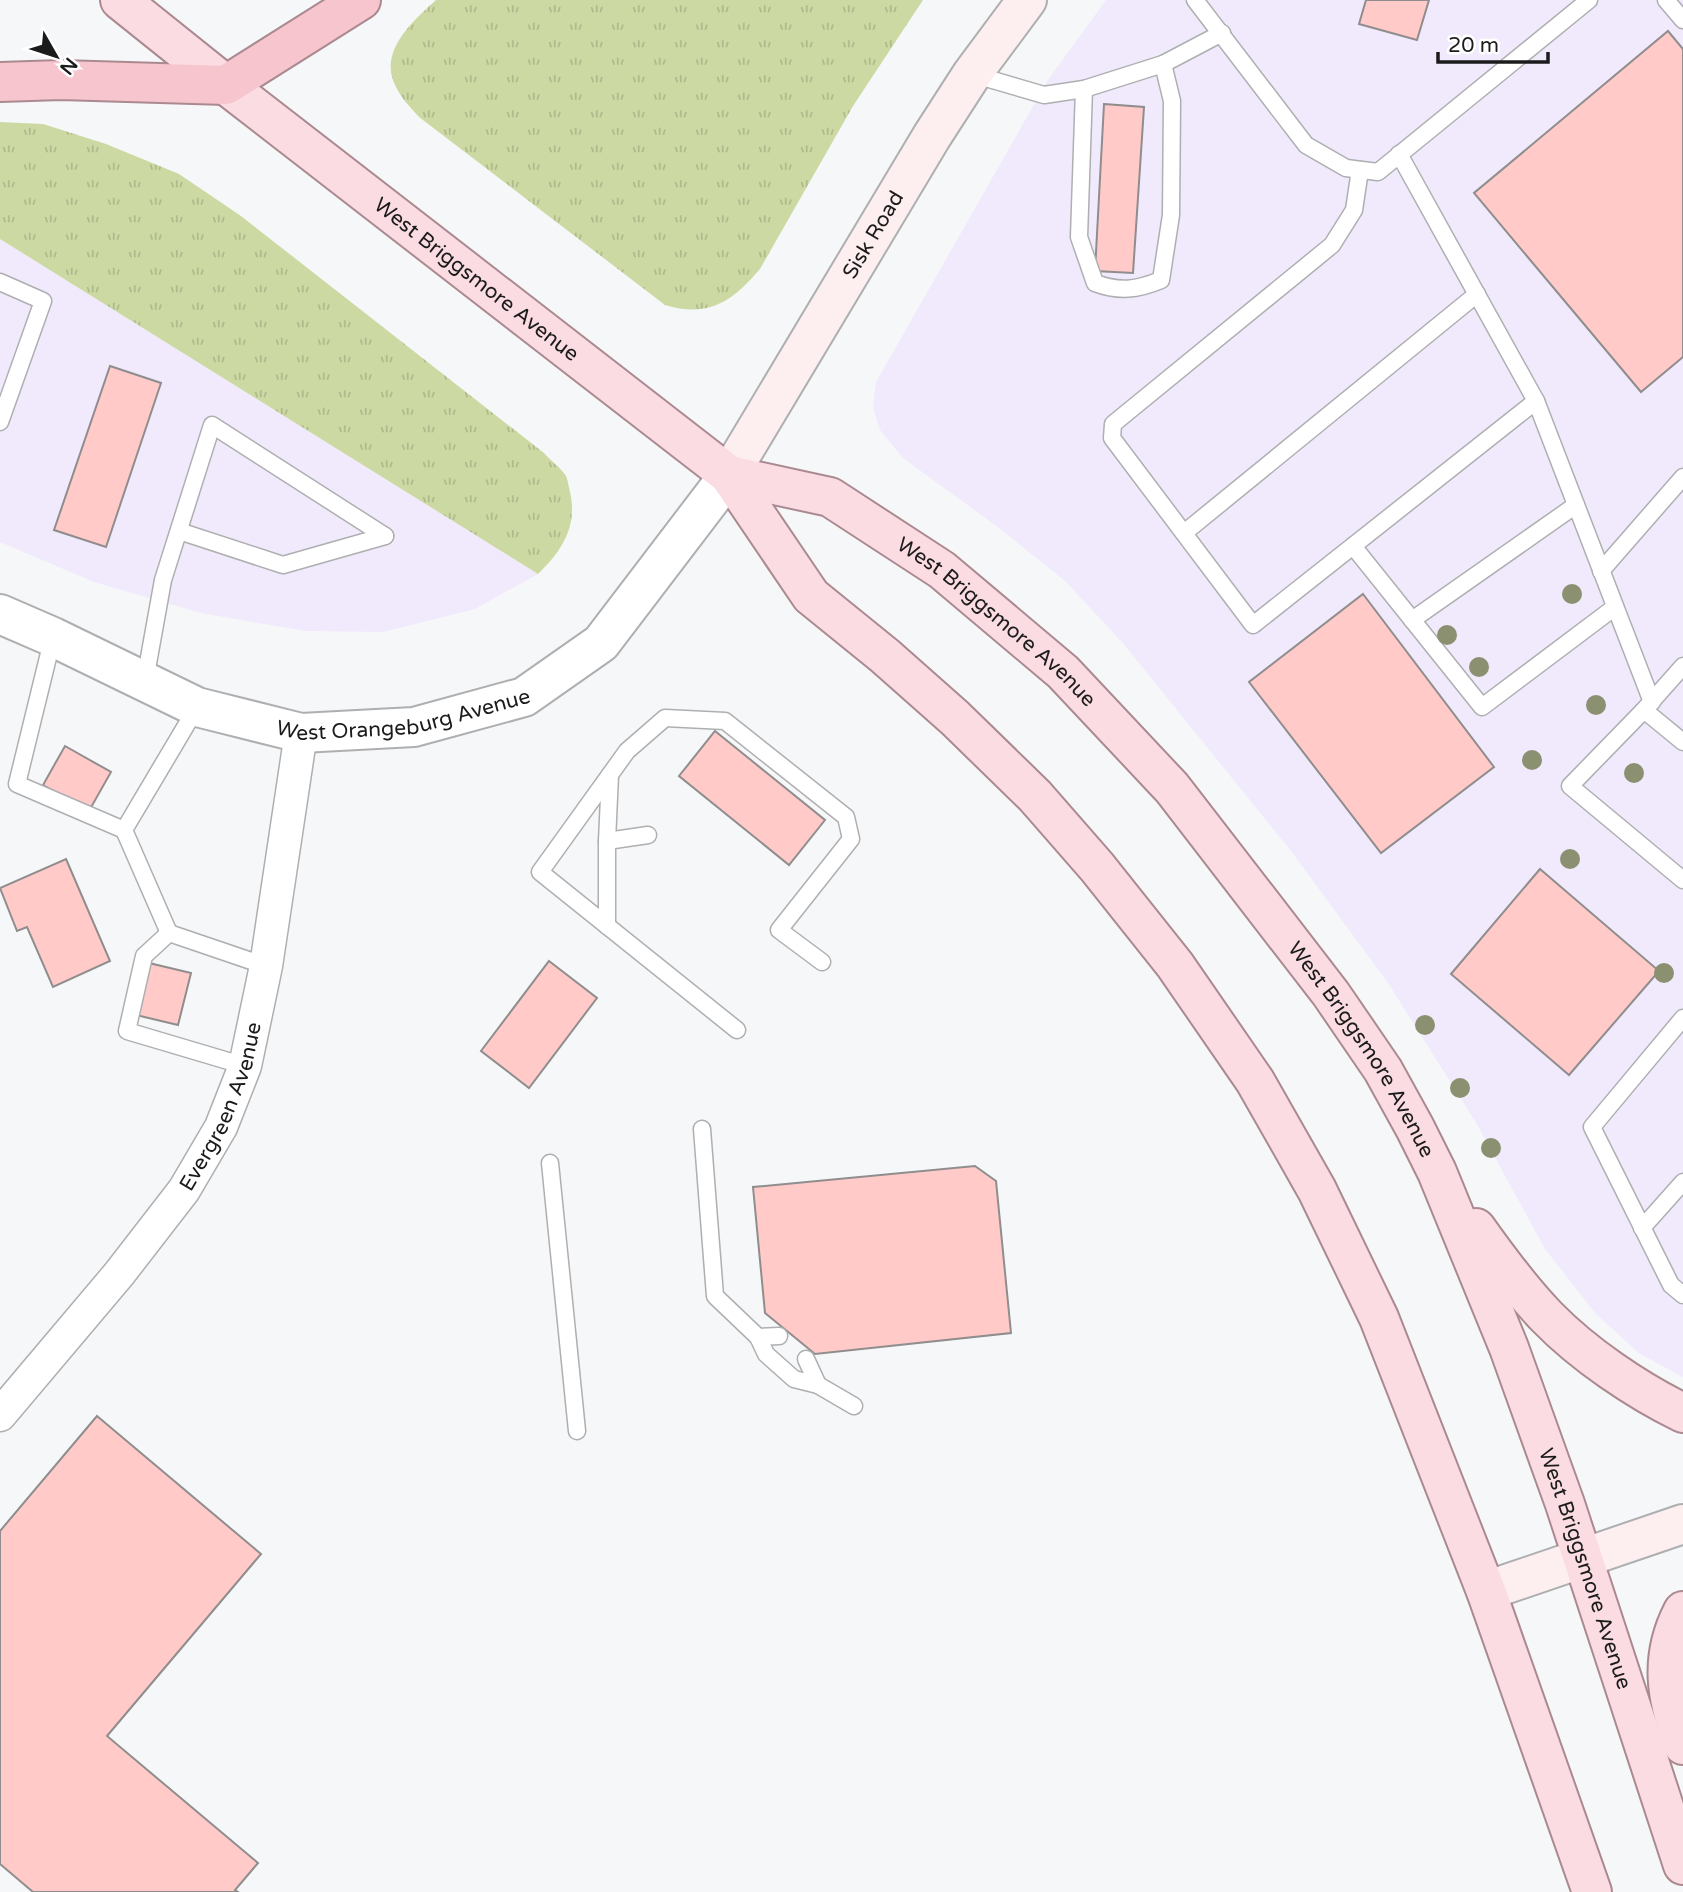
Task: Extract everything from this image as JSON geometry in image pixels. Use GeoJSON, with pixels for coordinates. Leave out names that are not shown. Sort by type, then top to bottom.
{"type":"FeatureCollection","features":[{"type":"Feature","properties":{"kind":"highway"},"geometry":{"type":"LineString","coordinates":[[0,82],[52,79],[226,85],[361,0]]}},
{"type":"Feature","properties":{"kind":"main road","name":"Sisk Road"},"geometry":{"type":"LineString","coordinates":[[729,475],[932,136],[972,74],[1027,0]]}},
{"type":"Feature","properties":{"kind":"main road","name":"West Briggsmore Avenue"},"geometry":{"type":"LineString","coordinates":[[125,4],[729,475],[811,596],[886,656],[956,718],[1035,796],[1097,867],[1175,965],[1255,1081],[1317,1190],[1379,1318],[1486,1591],[1592,1892]]}},
{"type":"Feature","properties":{"kind":"main road","name":"West Briggsmore Avenue"},"geometry":{"type":"LineString","coordinates":[[729,475],[830,497],[943,570],[1063,672],[1172,788],[1332,994],[1383,1070],[1437,1172],[1509,1348],[1683,1865]]}},
{"type":"Feature","properties":{"kind":"main road"},"geometry":{"type":"LineString","coordinates":[[1437,1172],[1512,1278],[1547,1317],[1627,1381],[1683,1413]]}},
{"type":"Feature","properties":{"kind":"main road"},"geometry":{"type":"LineString","coordinates":[[1486,1591],[1683,1524]]}},
{"type":"Feature","properties":{"kind":"main road"},"geometry":{"type":"LineString","coordinates":[[1683,1611],[1667,1650],[1666,1670],[1670,1701],[1683,1745]]}},
{"type":"Feature","properties":{"kind":"street","name":"West Orangeburg Avenue"},"geometry":{"type":"LineString","coordinates":[[0,614],[197,707],[301,733],[414,727],[524,697],[601,643],[729,475]]}},
{"type":"Feature","properties":{"kind":"street","name":"Evergreen Avenue"},"geometry":{"type":"LineString","coordinates":[[0,1416],[119,1274],[184,1190],[221,1128],[245,1066],[266,966],[301,733]]}},
{"type":"Feature","properties":{"kind":"lane"},"geometry":{"type":"LineString","coordinates":[[1195,0],[1306,145],[1346,168],[1378,172],[1589,0]]}},
{"type":"Feature","properties":{"kind":"lane"},"geometry":{"type":"LineString","coordinates":[[1667,0],[1683,20]]}},
{"type":"Feature","properties":{"kind":"lane"},"geometry":{"type":"LineString","coordinates":[[972,74],[1044,95],[1084,89],[1163,64],[1222,33]]}},
{"type":"Feature","properties":{"kind":"lane"},"geometry":{"type":"LineString","coordinates":[[1084,89],[1079,237],[1095,284],[1114,290],[1146,286],[1161,279],[1171,215],[1172,101],[1163,64]]}},
{"type":"Feature","properties":{"kind":"lane"},"geometry":{"type":"LineString","coordinates":[[1399,154],[1536,401],[1615,607],[1648,706],[1683,742]]}},
{"type":"Feature","properties":{"kind":"lane"},"geometry":{"type":"LineString","coordinates":[[1360,170],[1354,211],[1332,245],[1112,424],[1112,438],[1253,625],[1536,401]]}},
{"type":"Feature","properties":{"kind":"lane"},"geometry":{"type":"LineString","coordinates":[[0,282],[43,301],[0,422]]}},
{"type":"Feature","properties":{"kind":"lane"},"geometry":{"type":"LineString","coordinates":[[1184,533],[1477,294]]}},
{"type":"Feature","properties":{"kind":"lane"},"geometry":{"type":"LineString","coordinates":[[145,682],[163,580],[212,425],[385,536],[283,565],[179,531]]}},
{"type":"Feature","properties":{"kind":"lane"},"geometry":{"type":"LineString","coordinates":[[1601,571],[1683,477]]}},
{"type":"Feature","properties":{"kind":"lane"},"geometry":{"type":"LineString","coordinates":[[1412,620],[1576,505]]}},
{"type":"Feature","properties":{"kind":"lane"},"geometry":{"type":"LineString","coordinates":[[1353,546],[1482,707],[1615,607]]}},
{"type":"Feature","properties":{"kind":"lane"},"geometry":{"type":"LineString","coordinates":[[53,637],[17,784],[124,830],[169,933],[266,966]]}},
{"type":"Feature","properties":{"kind":"lane"},"geometry":{"type":"LineString","coordinates":[[1683,666],[1570,786],[1683,880]]}},
{"type":"Feature","properties":{"kind":"lane"},"geometry":{"type":"LineString","coordinates":[[124,830],[197,707]]}},
{"type":"Feature","properties":{"kind":"lane"},"geometry":{"type":"LineString","coordinates":[[737,1030],[540,872],[627,751],[665,718],[725,721],[846,817],[850,839],[779,930],[822,962]]}},
{"type":"Feature","properties":{"kind":"lane"},"geometry":{"type":"LineString","coordinates":[[607,926],[610,775]]}},
{"type":"Feature","properties":{"kind":"lane"},"geometry":{"type":"LineString","coordinates":[[607,841],[648,835]]}},
{"type":"Feature","properties":{"kind":"lane"},"geometry":{"type":"LineString","coordinates":[[169,933],[144,956],[127,1031],[245,1066]]}},
{"type":"Feature","properties":{"kind":"lane"},"geometry":{"type":"LineString","coordinates":[[1683,1018],[1592,1127],[1671,1285],[1683,1295]]}},
{"type":"Feature","properties":{"kind":"lane"},"geometry":{"type":"LineString","coordinates":[[702,1129],[715,1296],[758,1337],[766,1354],[794,1379],[818,1385],[853,1406]]}},
{"type":"Feature","properties":{"kind":"lane"},"geometry":{"type":"LineString","coordinates":[[550,1163],[577,1431]]}},
{"type":"Feature","properties":{"kind":"lane"},"geometry":{"type":"LineString","coordinates":[[1642,1228],[1683,1182]]}},
{"type":"Feature","properties":{"kind":"lane"},"geometry":{"type":"LineString","coordinates":[[758,1337],[779,1336]]}},
{"type":"Feature","properties":{"kind":"lane"},"geometry":{"type":"LineString","coordinates":[[806,1359],[818,1385]]}},
{"type":"Feature","properties":{"kind":"shaded area"},"geometry":{"type":"Polygon","coordinates":[[[1106,0],[1683,0],[1683,1377],[1640,1354],[1596,1314],[1545,1249],[1475,1121],[1388,983],[1291,851],[1122,642],[1065,581],[999,528],[903,458],[880,430],[873,408],[876,382],[1048,80],[1106,0]]]}},
{"type":"Feature","properties":{"kind":"shaded area"},"geometry":{"type":"Polygon","coordinates":[[[0,239],[538,574],[475,609],[383,632],[305,631],[201,613],[94,582],[0,542],[0,239]]]}},
{"type":"Feature","properties":{"kind":"green space"},"geometry":{"type":"Polygon","coordinates":[[[436,0],[923,0],[853,106],[760,269],[729,298],[707,308],[694,310],[665,305],[419,117],[406,103],[391,74],[394,50],[408,28],[436,0]]]}},
{"type":"Feature","properties":{"kind":"green space"},"geometry":{"type":"Polygon","coordinates":[[[0,122],[43,124],[106,144],[179,174],[241,216],[544,453],[561,470],[566,476],[570,492],[572,516],[561,547],[538,574],[0,239],[0,122]]]}},
{"type":"Feature","properties":{"kind":"building"},"geometry":{"type":"Polygon","coordinates":[[[1366,0],[1429,0],[1417,40],[1359,24],[1366,0]]]}},
{"type":"Feature","properties":{"kind":"building"},"geometry":{"type":"Polygon","coordinates":[[[1668,31],[1683,49],[1683,357],[1641,392],[1474,193],[1668,31]]]}},
{"type":"Feature","properties":{"kind":"building"},"geometry":{"type":"Polygon","coordinates":[[[1104,104],[1144,107],[1133,273],[1095,271],[1104,104]]]}},
{"type":"Feature","properties":{"kind":"building"},"geometry":{"type":"Polygon","coordinates":[[[110,366],[161,383],[106,547],[54,530],[110,366]]]}},
{"type":"Feature","properties":{"kind":"building"},"geometry":{"type":"Polygon","coordinates":[[[1363,594],[1494,767],[1381,853],[1249,682],[1363,594]]]}},
{"type":"Feature","properties":{"kind":"building"},"geometry":{"type":"Polygon","coordinates":[[[715,731],[825,820],[789,865],[679,776],[715,731]]]}},
{"type":"Feature","properties":{"kind":"building"},"geometry":{"type":"Polygon","coordinates":[[[65,746],[111,772],[89,811],[43,785],[65,746]]]}},
{"type":"Feature","properties":{"kind":"building"},"geometry":{"type":"Polygon","coordinates":[[[66,859],[110,961],[53,987],[27,927],[17,931],[0,888],[66,859]]]}},
{"type":"Feature","properties":{"kind":"building"},"geometry":{"type":"Polygon","coordinates":[[[1540,869],[1659,971],[1569,1075],[1451,974],[1540,869]]]}},
{"type":"Feature","properties":{"kind":"building"},"geometry":{"type":"Polygon","coordinates":[[[549,961],[597,998],[529,1088],[481,1051],[549,961]]]}},
{"type":"Feature","properties":{"kind":"building"},"geometry":{"type":"Polygon","coordinates":[[[149,963],[191,973],[178,1025],[136,1015],[149,963]]]}},
{"type":"Feature","properties":{"kind":"building"},"geometry":{"type":"Polygon","coordinates":[[[975,1166],[996,1181],[1011,1333],[815,1354],[765,1313],[753,1187],[975,1166]]]}},
{"type":"Feature","properties":{"kind":"building"},"geometry":{"type":"Polygon","coordinates":[[[97,1416],[261,1554],[107,1736],[258,1863],[235,1890],[238,1892],[33,1892],[0,1864],[0,1531],[97,1416]]]}}]}
